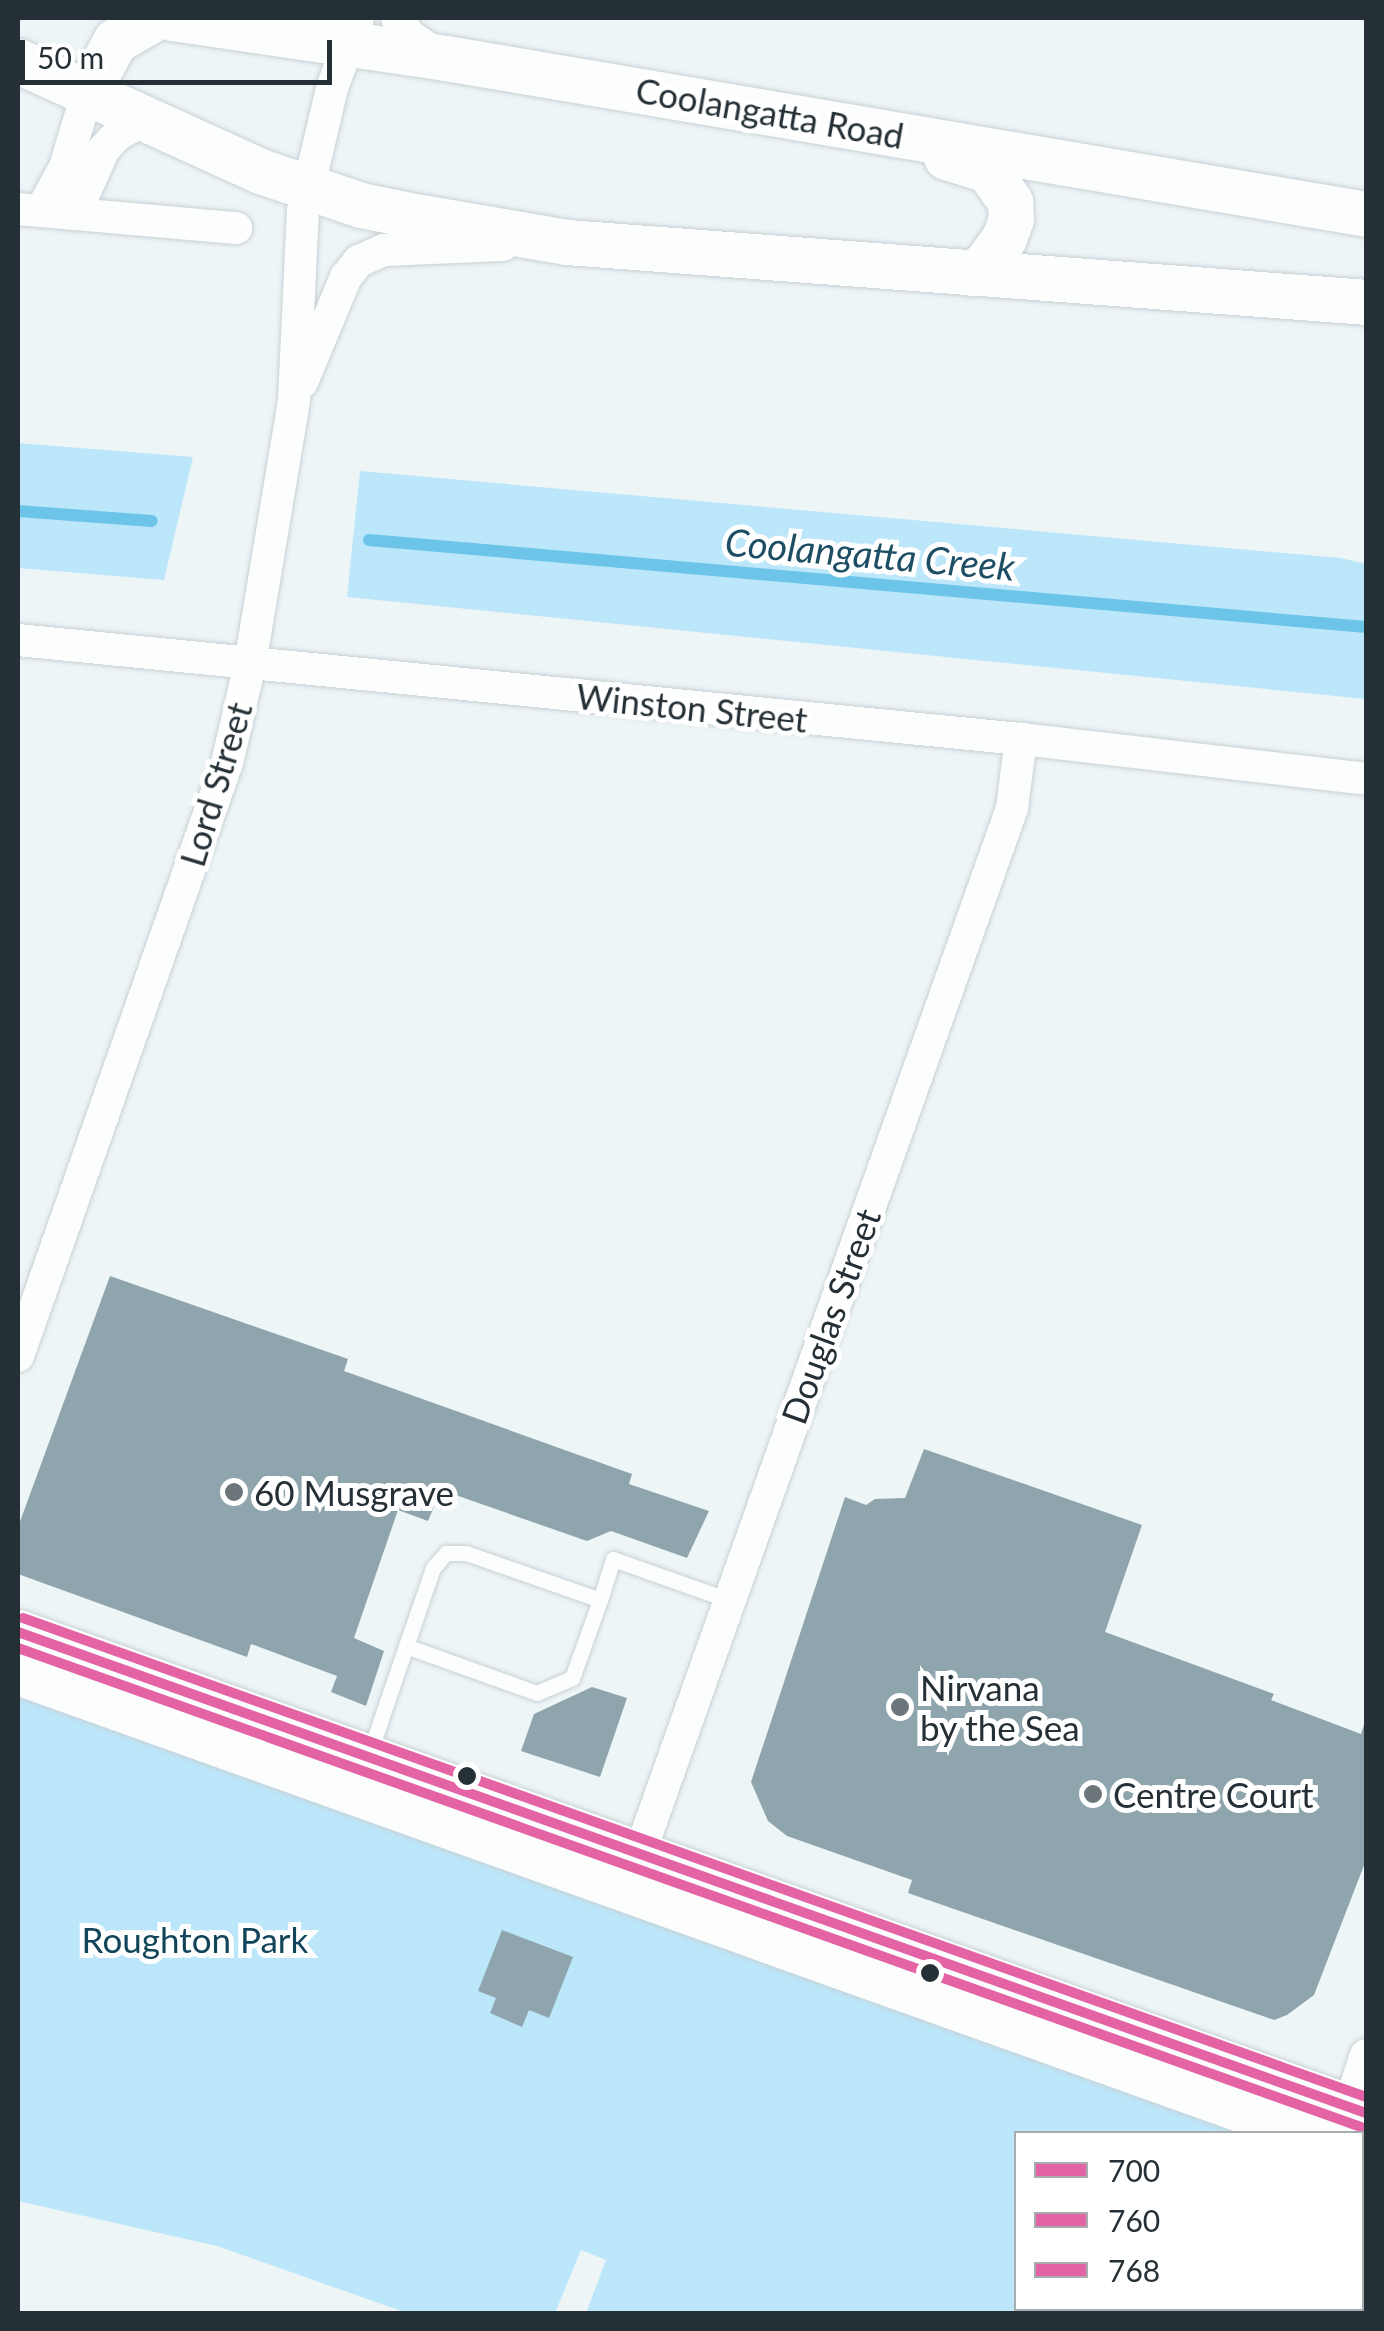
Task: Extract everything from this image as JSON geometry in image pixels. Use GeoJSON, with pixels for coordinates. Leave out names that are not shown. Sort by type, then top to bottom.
{"type":"FeatureCollection","features":[{"type":"Feature","properties":{"kind":"street"},"geometry":{"type":"LineString","coordinates":[[29,210],[64,167],[88,91],[115,41],[155,18]]}},
{"type":"Feature","properties":{"kind":"street","name":"Coolangatta Road"},"geometry":{"type":"LineString","coordinates":[[172,18],[352,31],[446,58],[1366,214]]}},
{"type":"Feature","properties":{"kind":"street"},"geometry":{"type":"LineString","coordinates":[[397,18],[419,45],[446,58]]}},
{"type":"Feature","properties":{"kind":"street","name":"Lord Street"},"geometry":{"type":"LineString","coordinates":[[18,1356],[227,763],[250,664],[294,400],[297,272],[308,188],[352,31]]}},
{"type":"Feature","properties":{"kind":"street"},"geometry":{"type":"LineString","coordinates":[[18,61],[308,188],[415,216],[567,242],[1366,302]]}},
{"type":"Feature","properties":{"kind":"street"},"geometry":{"type":"LineString","coordinates":[[777,114],[804,130],[964,160],[994,175],[1010,202],[1011,219],[997,248],[972,272]]}},
{"type":"Feature","properties":{"kind":"street"},"geometry":{"type":"LineString","coordinates":[[75,214],[104,149],[117,135],[146,118]]}},
{"type":"Feature","properties":{"kind":"street"},"geometry":{"type":"LineString","coordinates":[[29,210],[236,228]]}},
{"type":"Feature","properties":{"kind":"street"},"geometry":{"type":"LineString","coordinates":[[294,400],[344,280],[370,254],[395,249],[567,242]]}},
{"type":"Feature","properties":{"kind":"street","name":"Winston Street"},"geometry":{"type":"LineString","coordinates":[[18,640],[1022,738],[1366,779]]}},
{"type":"Feature","properties":{"kind":"street","name":"Douglas Street"},"geometry":{"type":"LineString","coordinates":[[632,1872],[1012,808],[1022,738]]}},
{"type":"Feature","properties":{"kind":"street"},"geometry":{"type":"LineString","coordinates":[[18,1632],[368,1757],[632,1872],[1302,2131]]}},
{"type":"Feature","properties":{"kind":"street"},"geometry":{"type":"LineString","coordinates":[[18,1672],[632,1872],[1351,2118],[1366,2055]]}},
{"type":"Feature","properties":{"kind":"lane"},"geometry":{"type":"LineString","coordinates":[[368,1757],[434,1568],[446,1553],[466,1553],[600,1600]]}},
{"type":"Feature","properties":{"kind":"lane"},"geometry":{"type":"LineString","coordinates":[[406,1646],[537,1693],[572,1678],[613,1559],[729,1600]]}},
{"type":"Feature","properties":{"kind":"green space"},"geometry":{"type":"Polygon","coordinates":[[[18,443],[193,457],[164,580],[18,568],[18,443]]]}},
{"type":"Feature","properties":{"kind":"green space"},"geometry":{"type":"Polygon","coordinates":[[[360,471],[1341,558],[1366,564],[1366,699],[347,597],[360,471]]]}},
{"type":"Feature","properties":{"kind":"green space","name":"Roughton Park"},"geometry":{"type":"Polygon","coordinates":[[[18,1694],[1245,2131],[1014,2131],[1014,2311],[1364,2311],[1364,2174],[1366,2313],[586,2313],[606,2260],[581,2250],[555,2313],[407,2313],[217,2246],[18,2201],[18,1694]]]}},
{"type":"Feature","properties":{"kind":"building"},"geometry":{"type":"Polygon","coordinates":[[[110,1276],[348,1359],[344,1371],[632,1474],[629,1484],[709,1511],[687,1558],[611,1531],[587,1541],[441,1490],[428,1521],[398,1510],[354,1638],[384,1651],[366,1706],[331,1692],[337,1676],[251,1644],[247,1657],[18,1574],[18,1527],[110,1276]]]}},
{"type":"Feature","properties":{"kind":"building"},"geometry":{"type":"Polygon","coordinates":[[[924,1449],[1142,1525],[1105,1632],[1274,1694],[1271,1700],[1361,1734],[1366,1719],[1366,1860],[1314,1995],[1287,2015],[1274,2020],[908,1893],[912,1880],[787,1836],[768,1821],[751,1782],[845,1497],[866,1505],[875,1499],[905,1498],[924,1449]]]}},
{"type":"Feature","properties":{"kind":"building"},"geometry":{"type":"Polygon","coordinates":[[[592,1687],[627,1698],[600,1777],[521,1751],[534,1714],[592,1687]]]}},
{"type":"Feature","properties":{"kind":"building"},"geometry":{"type":"Polygon","coordinates":[[[502,1930],[573,1957],[549,2018],[529,2010],[522,2027],[490,2013],[496,1998],[478,1991],[502,1930]]]}},
{"type":"Feature","properties":{"kind":"waterway","name":"Coolangatta Creek"},"geometry":{"type":"LineString","coordinates":[[18,511],[152,521]]}},
{"type":"Feature","properties":{"kind":"waterway","name":"Coolangatta Creek"},"geometry":{"type":"LineString","coordinates":[[369,540],[1366,627]]}},
{"type":"Feature","properties":{"kind":"transit line","name":"768"},"geometry":{"type":"LineString","coordinates":[[23,1618],[1366,2097]]}},
{"type":"Feature","properties":{"kind":"transit line","name":"700"},"geometry":{"type":"LineString","coordinates":[[18,1632],[1366,2113]]}},
{"type":"Feature","properties":{"kind":"transit line","name":"760"},"geometry":{"type":"LineString","coordinates":[[18,1648],[1361,2127]]}},
{"type":"Feature","properties":{"kind":"place","name":"60 Musgrave"},"geometry":{"type":"Point","coordinates":[234,1492]}},
{"type":"Feature","properties":{"kind":"place","name":"Nirvana by the Sea"},"geometry":{"type":"Point","coordinates":[900,1707]}},
{"type":"Feature","properties":{"kind":"place","name":"Centre Court"},"geometry":{"type":"Point","coordinates":[1093,1794]}}]}
